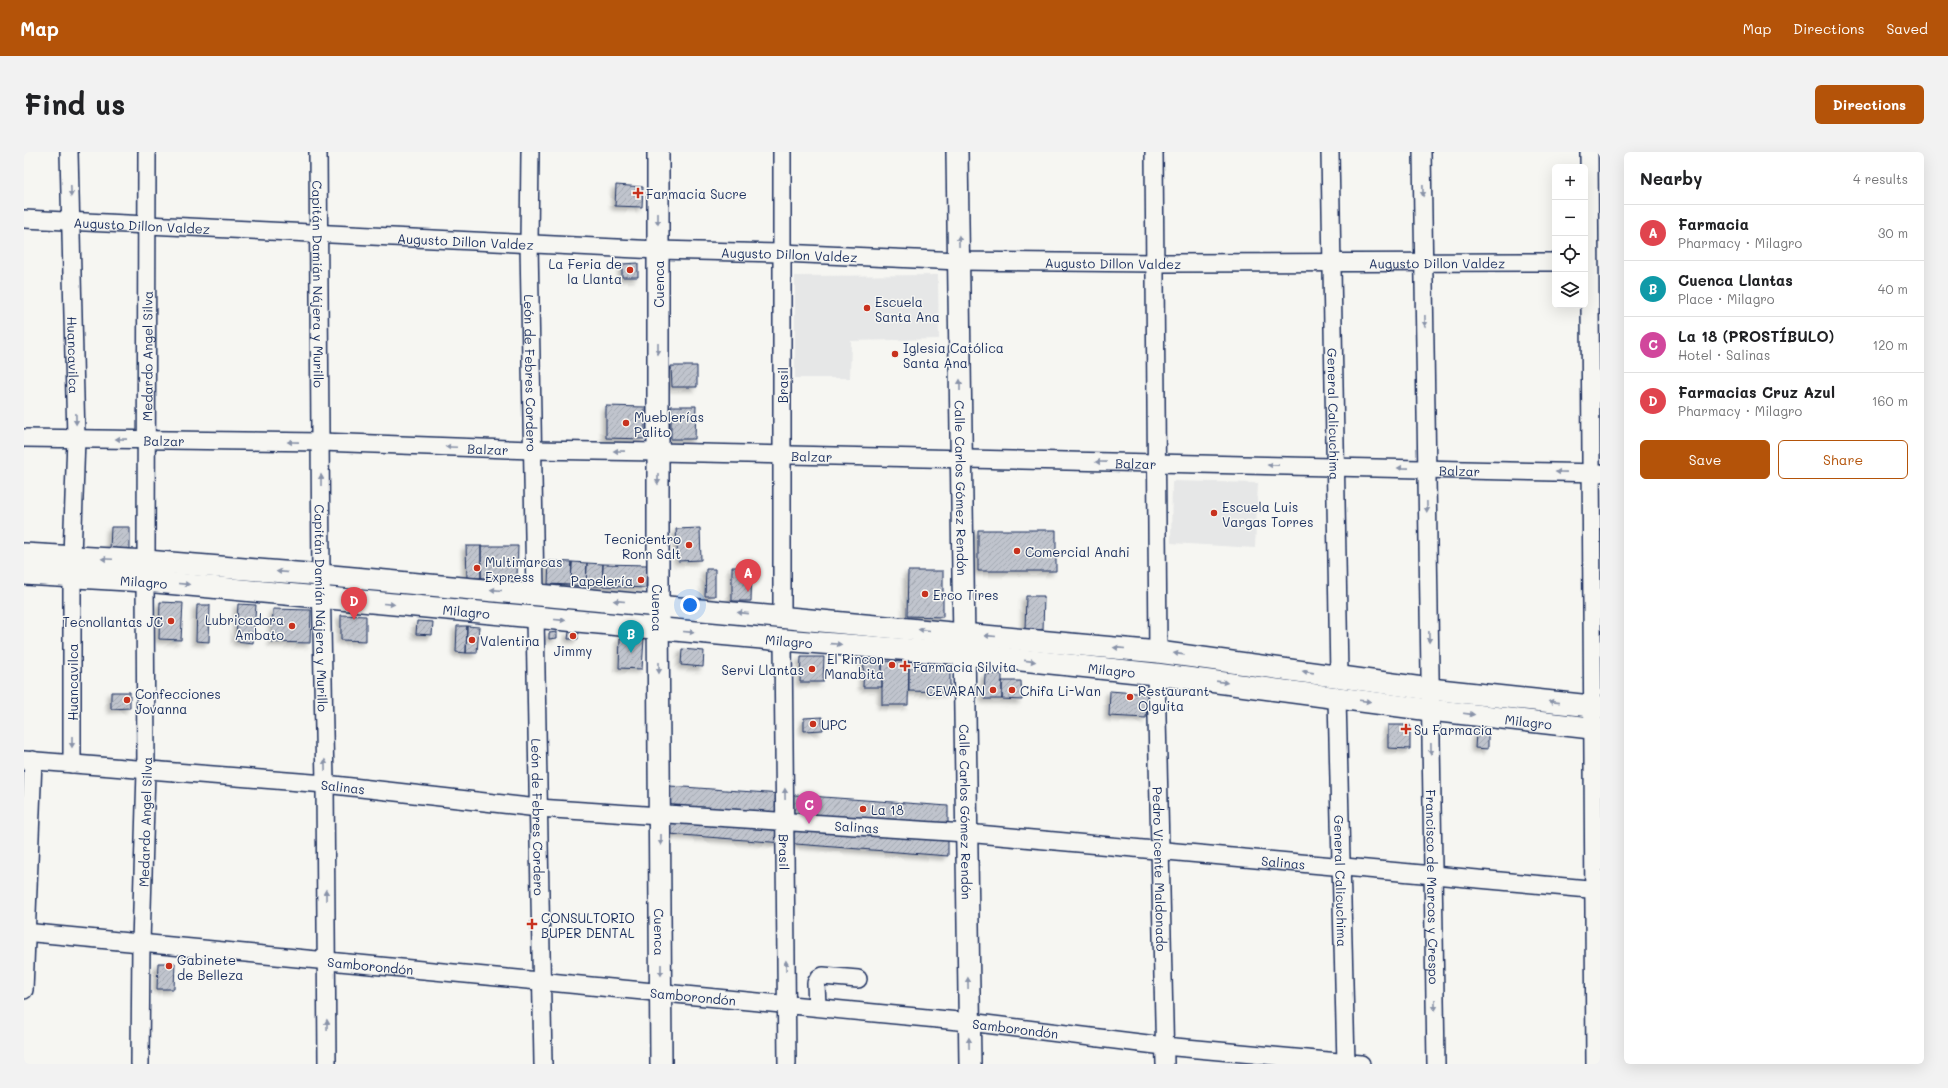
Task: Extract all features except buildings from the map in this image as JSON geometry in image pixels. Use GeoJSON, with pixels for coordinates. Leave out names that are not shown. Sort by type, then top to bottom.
{"type":"FeatureCollection","features":[{"type":"Feature","properties":{"kind":"main road","name":"Cuenca"},"geometry":{"type":"LineString","coordinates":[[658,152],[658,605],[664,815],[661,1064]]}},
{"type":"Feature","properties":{"kind":"main road","name":"Calle Carlos Gómez Rendón"},"geometry":{"type":"LineString","coordinates":[[957,152],[960,458],[964,654],[958,833],[970,1064]]}},
{"type":"Feature","properties":{"kind":"main road","name":"Milagro"},"geometry":{"type":"LineString","coordinates":[[24,554],[72,567]]}},
{"type":"Feature","properties":{"kind":"main road","name":"Milagro"},"geometry":{"type":"LineString","coordinates":[[24,574],[72,567],[145,571],[321,575],[1158,652],[1430,689],[1597,706]]}},
{"type":"Feature","properties":{"kind":"main road","name":"Milagro"},"geometry":{"type":"LineString","coordinates":[[145,571],[322,598],[783,640],[964,654],[1156,674],[1430,710],[1597,729]]}},
{"type":"Feature","properties":{"kind":"street","name":"Huancavilca"},"geometry":{"type":"LineString","coordinates":[[69,152],[72,221],[76,438],[72,567],[72,764]]}},
{"type":"Feature","properties":{"kind":"street","name":"Medardo Angel Silva"},"geometry":{"type":"LineString","coordinates":[[140,1064],[141,943],[146,771],[145,571],[147,152]]}},
{"type":"Feature","properties":{"kind":"street","name":"Capitán Damián Nájera y Murillo"},"geometry":{"type":"LineString","coordinates":[[318,152],[320,233],[321,575],[325,784],[327,1064]]}},
{"type":"Feature","properties":{"kind":"street","name":"León de Febres Cordero"},"geometry":{"type":"LineString","coordinates":[[530,152],[529,243],[535,594]]}},
{"type":"Feature","properties":{"kind":"street","name":"Brasil"},"geometry":{"type":"LineString","coordinates":[[782,152],[782,617]]}},
{"type":"Feature","properties":{"kind":"street"},"geometry":{"type":"LineString","coordinates":[[1154,152],[1158,652]]}},
{"type":"Feature","properties":{"kind":"street","name":"General Calicuchima"},"geometry":{"type":"LineString","coordinates":[[1330,152],[1339,676]]}},
{"type":"Feature","properties":{"kind":"street"},"geometry":{"type":"LineString","coordinates":[[1422,152],[1430,689]]}},
{"type":"Feature","properties":{"kind":"street"},"geometry":{"type":"LineString","coordinates":[[1589,152],[1596,473],[1597,890],[1595,1064]]}},
{"type":"Feature","properties":{"kind":"street","name":"Augusto Dillon Valdez"},"geometry":{"type":"LineString","coordinates":[[24,219],[658,250],[782,253],[959,261],[1155,263],[1552,262]]}},
{"type":"Feature","properties":{"kind":"street","name":"Balzar"},"geometry":{"type":"LineString","coordinates":[[24,438],[321,442],[532,450],[782,454],[1596,473]]}},
{"type":"Feature","properties":{"kind":"street","name":"León de Febres Cordero"},"geometry":{"type":"LineString","coordinates":[[535,617],[543,1064]]}},
{"type":"Feature","properties":{"kind":"street","name":"Brasil"},"geometry":{"type":"LineString","coordinates":[[783,640],[787,1064]]}},
{"type":"Feature","properties":{"kind":"street","name":"Pedro Vicente Maldonado"},"geometry":{"type":"LineString","coordinates":[[1156,674],[1165,1064]]}},
{"type":"Feature","properties":{"kind":"street","name":"Francisco de Marcos y Crespo"},"geometry":{"type":"LineString","coordinates":[[1430,689],[1436,1064]]}},
{"type":"Feature","properties":{"kind":"street","name":"General Calicuchima"},"geometry":{"type":"LineString","coordinates":[[1338,698],[1342,867],[1351,1064]]}},
{"type":"Feature","properties":{"kind":"street"},"geometry":{"type":"LineString","coordinates":[[24,990],[28,760]]}},
{"type":"Feature","properties":{"kind":"street","name":"Salinas"},"geometry":{"type":"LineString","coordinates":[[28,760],[146,771],[325,784],[538,808],[958,833],[1597,890]]}},
{"type":"Feature","properties":{"kind":"street","name":"Samborondón"},"geometry":{"type":"LineString","coordinates":[[25,932],[326,962],[969,1022],[1164,1046],[1351,1064]]}},
{"type":"Feature","properties":{"kind":"street"},"geometry":{"type":"LineString","coordinates":[[817,1008],[816,983],[819,978],[824,976],[858,979]]}},
{"type":"Feature","properties":{"kind":"shaded area","name":"Escuela Santa Ana"},"geometry":{"type":"Polygon","coordinates":[[[938,275],[939,339],[851,341],[850,378],[795,378],[795,276],[938,275]]]}},
{"type":"Feature","properties":{"kind":"shaded area","name":"Escuela Luis Vargas Torres"},"geometry":{"type":"Polygon","coordinates":[[[1172,481],[1258,483],[1255,548],[1171,543],[1172,481]]]}},
{"type":"Feature","properties":{"kind":"place","name":"Farmacia Sucre"},"geometry":{"type":"Point","coordinates":[638,193]}},
{"type":"Feature","properties":{"kind":"place","name":"La Feria de la Llanta"},"geometry":{"type":"Point","coordinates":[630,270]}},
{"type":"Feature","properties":{"kind":"place","name":"Escuela Santa Ana"},"geometry":{"type":"Point","coordinates":[867,308]}},
{"type":"Feature","properties":{"kind":"place","name":"Iglesia Católica Santa Ana"},"geometry":{"type":"Point","coordinates":[895,354]}},
{"type":"Feature","properties":{"kind":"place","name":"Mueblerías Palito"},"geometry":{"type":"Point","coordinates":[626,423]}},
{"type":"Feature","properties":{"kind":"place","name":"Escuela Luis Vargas Torres"},"geometry":{"type":"Point","coordinates":[1214,513]}},
{"type":"Feature","properties":{"kind":"place","name":"Tecnicentro Ronn Salt"},"geometry":{"type":"Point","coordinates":[689,545]}},
{"type":"Feature","properties":{"kind":"place","name":"Comercial Anahi"},"geometry":{"type":"Point","coordinates":[1017,551]}},
{"type":"Feature","properties":{"kind":"place","name":"Multimarcas Express"},"geometry":{"type":"Point","coordinates":[477,568]}},
{"type":"Feature","properties":{"kind":"place","name":"Papelería"},"geometry":{"type":"Point","coordinates":[641,580]}},
{"type":"Feature","properties":{"kind":"place","name":"Farmacia"},"geometry":{"type":"Point","coordinates":[748,592]}},
{"type":"Feature","properties":{"kind":"place","name":"Erco Tires"},"geometry":{"type":"Point","coordinates":[925,594]}},
{"type":"Feature","properties":{"kind":"place","name":"Farmacias Cruz Azul"},"geometry":{"type":"Point","coordinates":[354,620]}},
{"type":"Feature","properties":{"kind":"place","name":"Tecnollantas JC"},"geometry":{"type":"Point","coordinates":[171,621]}},
{"type":"Feature","properties":{"kind":"place","name":"Lubricadora Ambato"},"geometry":{"type":"Point","coordinates":[292,626]}},
{"type":"Feature","properties":{"kind":"place","name":"Jimmy"},"geometry":{"type":"Point","coordinates":[573,636]}},
{"type":"Feature","properties":{"kind":"place","name":"Valentina"},"geometry":{"type":"Point","coordinates":[472,640]}},
{"type":"Feature","properties":{"kind":"place","name":"Cuenca Llantas"},"geometry":{"type":"Point","coordinates":[631,653]}},
{"type":"Feature","properties":{"kind":"place","name":"El Rincon Manabita"},"geometry":{"type":"Point","coordinates":[892,665]}},
{"type":"Feature","properties":{"kind":"place","name":"Farmacia Silvita"},"geometry":{"type":"Point","coordinates":[905,666]}},
{"type":"Feature","properties":{"kind":"place","name":"Servi Llantas"},"geometry":{"type":"Point","coordinates":[812,669]}},
{"type":"Feature","properties":{"kind":"place","name":"CEVARAN"},"geometry":{"type":"Point","coordinates":[993,690]}},
{"type":"Feature","properties":{"kind":"place","name":"Chifa Li-Wan"},"geometry":{"type":"Point","coordinates":[1012,690]}},
{"type":"Feature","properties":{"kind":"place","name":"Restaurant Olguita"},"geometry":{"type":"Point","coordinates":[1130,697]}},
{"type":"Feature","properties":{"kind":"place","name":"Confecciones Jovanna"},"geometry":{"type":"Point","coordinates":[127,700]}},
{"type":"Feature","properties":{"kind":"place","name":"UPC"},"geometry":{"type":"Point","coordinates":[813,724]}},
{"type":"Feature","properties":{"kind":"place","name":"Su Farmacia"},"geometry":{"type":"Point","coordinates":[1406,729]}},
{"type":"Feature","properties":{"kind":"place","name":"La 18"},"geometry":{"type":"Point","coordinates":[863,809]}},
{"type":"Feature","properties":{"kind":"place","name":"La 18 (PROSTÍBULO)"},"geometry":{"type":"Point","coordinates":[809,824]}},
{"type":"Feature","properties":{"kind":"place","name":"CONSULTORIO BUPER DENTAL"},"geometry":{"type":"Point","coordinates":[532,924]}},
{"type":"Feature","properties":{"kind":"place","name":"Gabinete de Belleza"},"geometry":{"type":"Point","coordinates":[169,966]}}]}
